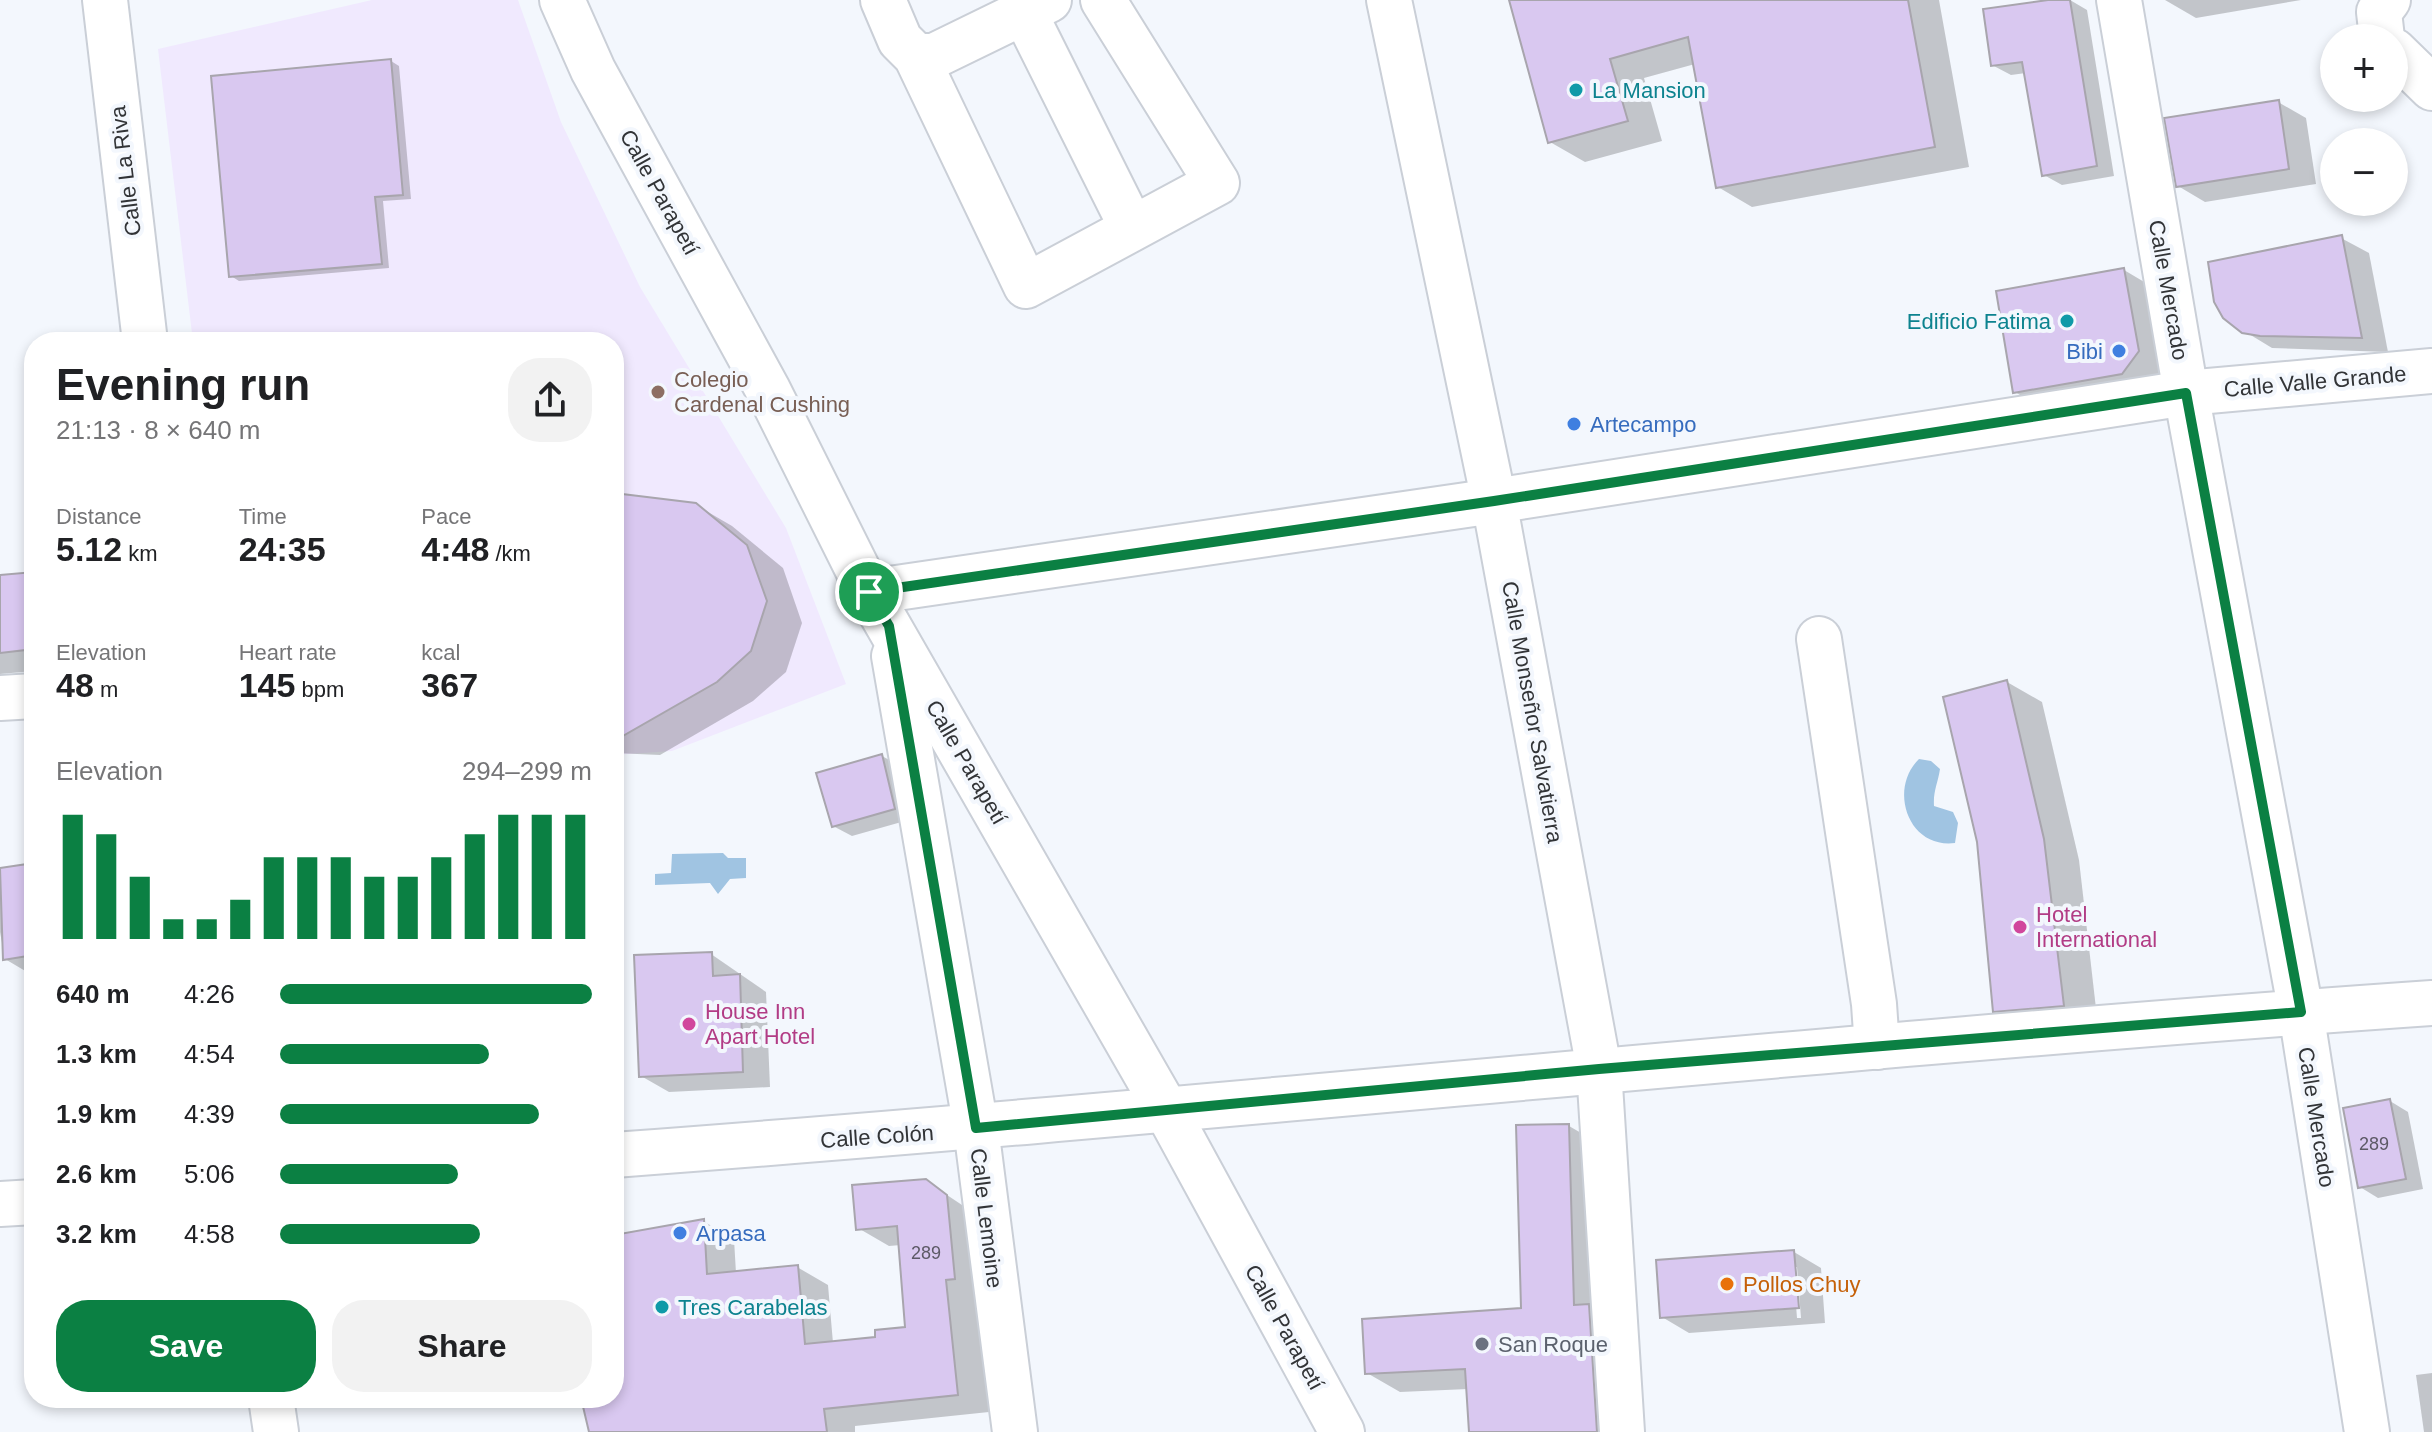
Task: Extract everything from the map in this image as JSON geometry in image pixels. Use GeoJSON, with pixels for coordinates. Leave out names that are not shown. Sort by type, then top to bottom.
{"type":"FeatureCollection","features":[{"type":"Feature","properties":{"kind":"street","name":"Calle La Riva"},"geometry":{"type":"LineString","coordinates":[[105,0],[144,332]]}},
{"type":"Feature","properties":{"kind":"street","name":"Calle Parapetí"},"geometry":{"type":"LineString","coordinates":[[562,0],[593,70],[768,390],[879,609],[1167,1111],[1342,1432]]}},
{"type":"Feature","properties":{"kind":"street"},"geometry":{"type":"LineString","coordinates":[[883,0],[900,40],[916,56],[1026,286],[1217,183],[1103,0]]}},
{"type":"Feature","properties":{"kind":"street","name":"Calle Monseñor Salvatierra"},"geometry":{"type":"LineString","coordinates":[[1389,0],[1494,501],[1599,1069],[1622,1432]]}},
{"type":"Feature","properties":{"kind":"street","name":"Calle Mercado"},"geometry":{"type":"LineString","coordinates":[[2119,0],[2186,393],[2301,1012],[2367,1432]]}},
{"type":"Feature","properties":{"kind":"street"},"geometry":{"type":"LineString","coordinates":[[2380,24],[2379,12],[2388,0]]}},
{"type":"Feature","properties":{"kind":"street"},"geometry":{"type":"LineString","coordinates":[[916,56],[934,56],[1037,6],[1132,228]]}},
{"type":"Feature","properties":{"kind":"street"},"geometry":{"type":"LineString","coordinates":[[2408,65],[2432,88]]}},
{"type":"Feature","properties":{"kind":"street","name":"Calle Valle Grande"},"geometry":{"type":"LineString","coordinates":[[879,609],[1494,501],[2186,393],[2432,371]]}},
{"type":"Feature","properties":{"kind":"street","name":"Calle Lemoine"},"geometry":{"type":"LineString","coordinates":[[879,609],[976,1128],[1015,1432]]}},
{"type":"Feature","properties":{"kind":"street"},"geometry":{"type":"LineString","coordinates":[[1819,639],[1874,1004],[1877,1047]]}},
{"type":"Feature","properties":{"kind":"street"},"geometry":{"type":"LineString","coordinates":[[0,698],[24,697]]}},
{"type":"Feature","properties":{"kind":"street","name":"Calle Colón"},"geometry":{"type":"LineString","coordinates":[[624,1154],[976,1128],[1599,1069],[2432,1003]]}},
{"type":"Feature","properties":{"kind":"street"},"geometry":{"type":"LineString","coordinates":[[0,1204],[24,1203]]}},
{"type":"Feature","properties":{"kind":"street"},"geometry":{"type":"LineString","coordinates":[[272,1408],[276,1432]]}},
{"type":"Feature","properties":{"kind":"shaded area","name":"Colegio Cardenal Cushing"},"geometry":{"type":"Polygon","coordinates":[[[372,0],[518,0],[561,122],[640,287],[786,528],[846,684],[672,751],[624,754],[624,332],[192,332],[158,49],[372,0]]]}},
{"type":"Feature","properties":{"kind":"water"},"geometry":{"type":"Polygon","coordinates":[[[1919,759],[1931,761],[1940,769],[1934,806],[1953,812],[1958,823],[1955,843],[1925,837],[1908,814],[1904,800],[1905,786],[1910,771],[1919,759]]]}},
{"type":"Feature","properties":{"kind":"water"},"geometry":{"type":"Polygon","coordinates":[[[723,853],[728,858],[746,858],[746,878],[730,879],[718,894],[710,883],[655,885],[655,874],[671,873],[672,854],[723,853]]]}},
{"type":"Feature","properties":{"kind":"building"},"geometry":{"type":"Polygon","coordinates":[[[1509,0],[1908,0],[1935,147],[1716,188],[1688,37],[1610,59],[1628,121],[1548,143],[1509,0]]]}},
{"type":"Feature","properties":{"kind":"building"},"geometry":{"type":"Polygon","coordinates":[[[2070,0],[2097,166],[2042,176],[2022,62],[1991,66],[1983,9],[2070,0]]]}},
{"type":"Feature","properties":{"kind":"building"},"geometry":{"type":"Polygon","coordinates":[[[391,59],[403,195],[375,197],[382,264],[229,277],[211,76],[391,59]]]}},
{"type":"Feature","properties":{"kind":"building"},"geometry":{"type":"Polygon","coordinates":[[[2279,100],[2289,169],[2176,187],[2164,118],[2279,100]]]}},
{"type":"Feature","properties":{"kind":"building"},"geometry":{"type":"Polygon","coordinates":[[[2342,235],[2362,338],[2260,336],[2242,333],[2223,318],[2214,302],[2208,262],[2342,235]]]}},
{"type":"Feature","properties":{"kind":"building","name":"Edificio Fatima"},"geometry":{"type":"Polygon","coordinates":[[[2124,268],[2139,351],[2122,374],[2013,393],[1996,291],[2124,268]]]}},
{"type":"Feature","properties":{"kind":"building"},"geometry":{"type":"Polygon","coordinates":[[[624,494],[696,503],[747,545],[767,601],[751,651],[717,682],[624,735],[624,494]]]}},
{"type":"Feature","properties":{"kind":"building"},"geometry":{"type":"Polygon","coordinates":[[[24,573],[24,650],[0,653],[0,575],[24,573]]]}},
{"type":"Feature","properties":{"kind":"building","name":"Hotel International"},"geometry":{"type":"Polygon","coordinates":[[[2007,680],[2044,839],[2064,1006],[1993,1012],[1977,842],[1943,697],[2007,680]]]}},
{"type":"Feature","properties":{"kind":"building"},"geometry":{"type":"Polygon","coordinates":[[[882,754],[895,809],[832,827],[816,773],[882,754]]]}},
{"type":"Feature","properties":{"kind":"building"},"geometry":{"type":"Polygon","coordinates":[[[24,864],[24,957],[3,960],[0,868],[24,864]]]}},
{"type":"Feature","properties":{"kind":"building","name":"House Inn Apart Hotel"},"geometry":{"type":"Polygon","coordinates":[[[712,952],[713,976],[740,974],[743,1072],[639,1077],[634,955],[712,952]]]}},
{"type":"Feature","properties":{"kind":"building"},"geometry":{"type":"Polygon","coordinates":[[[2390,1099],[2406,1179],[2358,1188],[2343,1108],[2390,1099]]]}},
{"type":"Feature","properties":{"kind":"building","name":"San Roque"},"geometry":{"type":"Polygon","coordinates":[[[1569,1124],[1574,1305],[1589,1304],[1597,1432],[1469,1432],[1465,1369],[1365,1374],[1362,1319],[1521,1308],[1516,1125],[1569,1124]]]}},
{"type":"Feature","properties":{"kind":"building"},"geometry":{"type":"Polygon","coordinates":[[[926,1179],[947,1195],[955,1279],[946,1280],[958,1395],[824,1409],[827,1432],[589,1432],[583,1408],[624,1408],[624,1233],[704,1219],[707,1274],[798,1265],[805,1344],[875,1337],[875,1330],[905,1327],[897,1226],[856,1230],[852,1185],[926,1179]]]}},
{"type":"Feature","properties":{"kind":"building","name":"Pollos Chuy"},"geometry":{"type":"Polygon","coordinates":[[[1794,1250],[1799,1308],[1660,1318],[1656,1260],[1794,1250]]]}},
{"type":"Feature","properties":{"kind":"place","name":"La Mansion"},"geometry":{"type":"Point","coordinates":[1576,90]}},
{"type":"Feature","properties":{"kind":"place","name":"Edificio Fatima"},"geometry":{"type":"Point","coordinates":[2067,321]}},
{"type":"Feature","properties":{"kind":"place","name":"Bibi"},"geometry":{"type":"Point","coordinates":[2119,351]}},
{"type":"Feature","properties":{"kind":"place","name":"Colegio Cardenal Cushing"},"geometry":{"type":"Point","coordinates":[658,392]}},
{"type":"Feature","properties":{"kind":"place","name":"Artecampo"},"geometry":{"type":"Point","coordinates":[1574,424]}},
{"type":"Feature","properties":{"kind":"place","name":"Hotel International"},"geometry":{"type":"Point","coordinates":[2020,927]}},
{"type":"Feature","properties":{"kind":"place","name":"House Inn Apart Hotel"},"geometry":{"type":"Point","coordinates":[689,1024]}},
{"type":"Feature","properties":{"kind":"place","name":"Arpasa"},"geometry":{"type":"Point","coordinates":[680,1233]}},
{"type":"Feature","properties":{"kind":"place","name":"Pollos Chuy"},"geometry":{"type":"Point","coordinates":[1727,1284]}},
{"type":"Feature","properties":{"kind":"place","name":"Tres Carabelas"},"geometry":{"type":"Point","coordinates":[662,1307]}},
{"type":"Feature","properties":{"kind":"place","name":"San Roque"},"geometry":{"type":"Point","coordinates":[1482,1344]}},
{"type":"Feature","properties":{"kind":"route"},"geometry":{"type":"LineString","coordinates":[[2186,393],[2301,1012],[1599,1069],[976,1128],[889,626],[869,592],[1494,501],[2186,393]]}}]}
